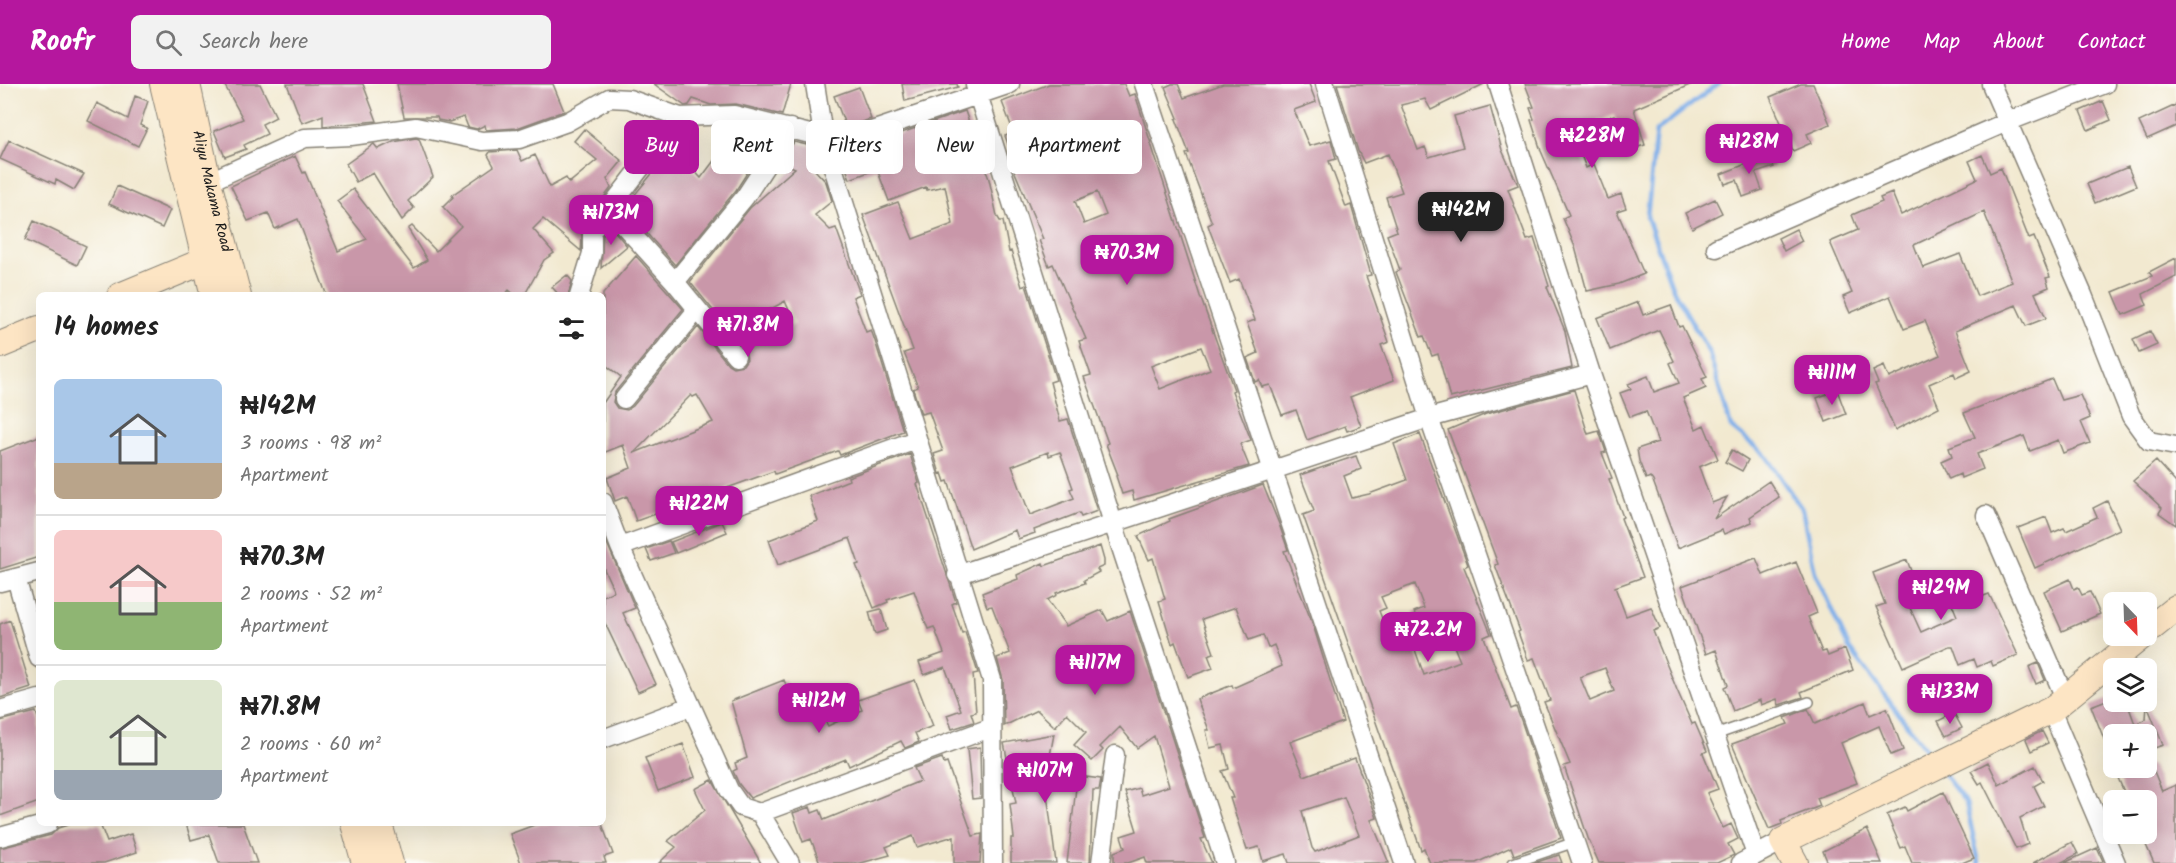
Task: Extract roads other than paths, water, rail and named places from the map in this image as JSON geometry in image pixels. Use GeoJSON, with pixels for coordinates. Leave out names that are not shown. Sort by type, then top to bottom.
{"type":"FeatureCollection","features":[{"type":"Feature","properties":{"kind":"street","name":"Aliyu Makama Road"},"geometry":{"type":"LineString","coordinates":[[163,84],[216,256],[236,292]]}},
{"type":"Feature","properties":{"kind":"street","name":"Aliyu Makama Road"},"geometry":{"type":"LineString","coordinates":[[187,84],[208,182],[216,256],[214,292]]}},
{"type":"Feature","properties":{"kind":"street"},"geometry":{"type":"LineString","coordinates":[[815,84],[821,120]]}},
{"type":"Feature","properties":{"kind":"street"},"geometry":{"type":"LineString","coordinates":[[897,120],[975,89],[1010,84]]}},
{"type":"Feature","properties":{"kind":"street"},"geometry":{"type":"LineString","coordinates":[[1144,84],[1404,863]]}},
{"type":"Feature","properties":{"kind":"street"},"geometry":{"type":"LineString","coordinates":[[1325,84],[1429,418],[1582,863]]}},
{"type":"Feature","properties":{"kind":"street"},"geometry":{"type":"LineString","coordinates":[[1498,84],[1591,374],[1715,735],[1748,859],[1789,852],[1920,773],[2058,704],[2130,646]]}},
{"type":"Feature","properties":{"kind":"street"},"geometry":{"type":"LineString","coordinates":[[1991,84],[2083,295],[2131,416],[2149,441],[2176,446]]}},
{"type":"Feature","properties":{"kind":"street"},"geometry":{"type":"LineString","coordinates":[[1716,248],[2007,122],[2105,84]]}},
{"type":"Feature","properties":{"kind":"street"},"geometry":{"type":"LineString","coordinates":[[975,89],[1113,523],[1225,863]]}},
{"type":"Feature","properties":{"kind":"street"},"geometry":{"type":"LineString","coordinates":[[208,182],[305,138],[351,136],[416,127],[482,141],[519,139],[567,122],[609,98],[629,99],[680,117],[734,115],[756,120]]}},
{"type":"Feature","properties":{"kind":"street"},"geometry":{"type":"LineString","coordinates":[[580,292],[592,253],[592,231],[680,117]]}},
{"type":"Feature","properties":{"kind":"street"},"geometry":{"type":"LineString","coordinates":[[675,282],[745,197],[760,174]]}},
{"type":"Feature","properties":{"kind":"street"},"geometry":{"type":"LineString","coordinates":[[835,174],[957,575],[992,680],[990,728],[993,863]]}},
{"type":"Feature","properties":{"kind":"street"},"geometry":{"type":"LineString","coordinates":[[610,210],[675,282],[736,356]]}},
{"type":"Feature","properties":{"kind":"street"},"geometry":{"type":"LineString","coordinates":[[130,292],[216,256]]}},
{"type":"Feature","properties":{"kind":"street"},"geometry":{"type":"LineString","coordinates":[[624,399],[697,310]]}},
{"type":"Feature","properties":{"kind":"street"},"geometry":{"type":"LineString","coordinates":[[0,345],[36,330]]}},
{"type":"Feature","properties":{"kind":"street"},"geometry":{"type":"LineString","coordinates":[[957,575],[1429,418],[1591,374]]}},
{"type":"Feature","properties":{"kind":"street"},"geometry":{"type":"LineString","coordinates":[[620,547],[916,440]]}},
{"type":"Feature","properties":{"kind":"street"},"geometry":{"type":"LineString","coordinates":[[606,510],[620,547],[729,790],[741,807],[760,813],[990,728]]}},
{"type":"Feature","properties":{"kind":"street"},"geometry":{"type":"LineString","coordinates":[[1986,515],[2116,863]]}},
{"type":"Feature","properties":{"kind":"street"},"geometry":{"type":"LineString","coordinates":[[36,573],[8,580],[36,650]]}},
{"type":"Feature","properties":{"kind":"street"},"geometry":{"type":"LineString","coordinates":[[2157,623],[2176,608]]}},
{"type":"Feature","properties":{"kind":"street"},"geometry":{"type":"LineString","coordinates":[[0,710],[36,700]]}},
{"type":"Feature","properties":{"kind":"street"},"geometry":{"type":"LineString","coordinates":[[606,738],[691,706]]}},
{"type":"Feature","properties":{"kind":"street"},"geometry":{"type":"LineString","coordinates":[[1101,863],[1115,754]]}},
{"type":"Feature","properties":{"kind":"street"},"geometry":{"type":"LineString","coordinates":[[760,813],[784,862]]}},
{"type":"Feature","properties":{"kind":"street"},"geometry":{"type":"LineString","coordinates":[[0,837],[41,826]]}},
{"type":"Feature","properties":{"kind":"street"},"geometry":{"type":"LineString","coordinates":[[355,826],[365,863]]}},
{"type":"Feature","properties":{"kind":"street"},"geometry":{"type":"LineString","coordinates":[[380,826],[390,863]]}},
{"type":"Feature","properties":{"kind":"lane"},"geometry":{"type":"LineString","coordinates":[[1715,735],[1809,702]]}},
{"type":"Feature","properties":{"kind":"lane"},"geometry":{"type":"LineString","coordinates":[[1513,863],[1575,842]]}},
{"type":"Feature","properties":{"kind":"waterway"},"geometry":{"type":"LineString","coordinates":[[1718,84],[1656,131],[1647,217],[1672,287],[1709,353],[1731,427],[1764,454],[1802,509],[1815,573],[1849,648],[1933,759]]}},
{"type":"Feature","properties":{"kind":"waterway"},"geometry":{"type":"LineString","coordinates":[[1943,773],[1966,803],[1979,863]]}}]}
